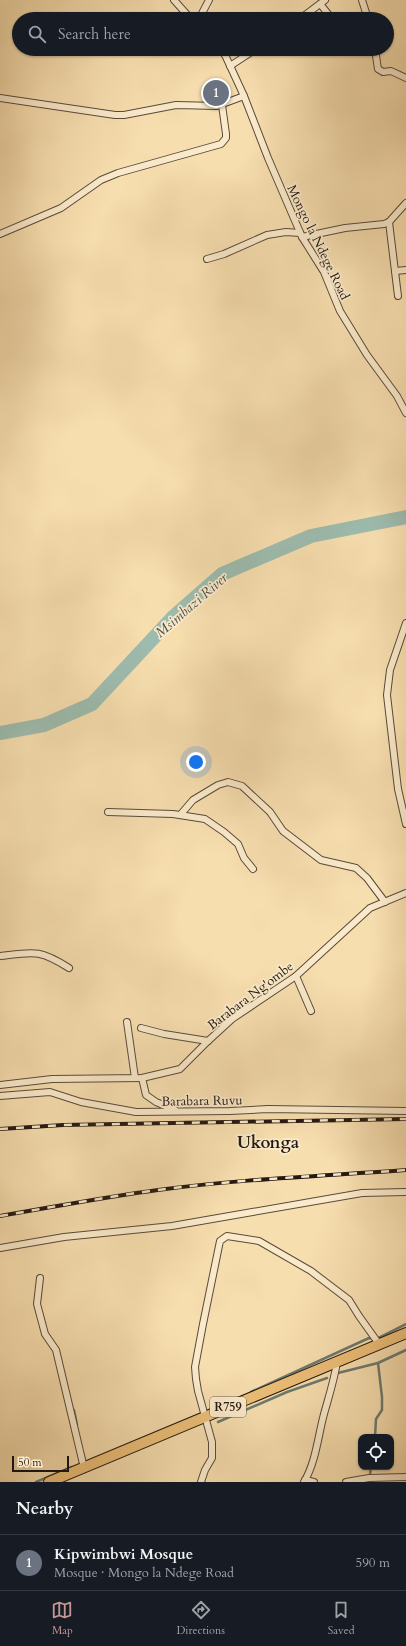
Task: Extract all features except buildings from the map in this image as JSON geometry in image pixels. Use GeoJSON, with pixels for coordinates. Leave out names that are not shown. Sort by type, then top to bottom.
{"type":"FeatureCollection","features":[{"type":"Feature","properties":{"kind":"main road","name":"R759"},"geometry":{"type":"LineString","coordinates":[[49,1482],[406,1332]]}},
{"type":"Feature","properties":{"kind":"street"},"geometry":{"type":"LineString","coordinates":[[174,0],[185,12]]}},
{"type":"Feature","properties":{"kind":"street"},"geometry":{"type":"LineString","coordinates":[[203,12],[209,0]]}},
{"type":"Feature","properties":{"kind":"street"},"geometry":{"type":"LineString","coordinates":[[362,0],[366,12]]}},
{"type":"Feature","properties":{"kind":"street"},"geometry":{"type":"LineString","coordinates":[[309,12],[323,2],[328,12]]}},
{"type":"Feature","properties":{"kind":"street","name":"Mongo la Ndege Road"},"geometry":{"type":"LineString","coordinates":[[225,56],[244,96],[268,158],[301,235],[324,272],[340,311],[367,355],[397,396],[406,413]]}},
{"type":"Feature","properties":{"kind":"street"},"geometry":{"type":"LineString","coordinates":[[230,66],[245,56]]}},
{"type":"Feature","properties":{"kind":"street"},"geometry":{"type":"LineString","coordinates":[[375,56],[378,69],[383,72],[391,71],[406,78]]}},
{"type":"Feature","properties":{"kind":"street"},"geometry":{"type":"LineString","coordinates":[[0,98],[115,115],[124,115],[176,106],[222,105],[244,96]]}},
{"type":"Feature","properties":{"kind":"street"},"geometry":{"type":"LineString","coordinates":[[0,234],[61,208],[101,180],[118,173],[221,144],[226,138],[222,105]]}},
{"type":"Feature","properties":{"kind":"street"},"geometry":{"type":"LineString","coordinates":[[207,259],[224,254],[267,234],[286,232],[301,235],[384,224],[389,222],[406,203]]}},
{"type":"Feature","properties":{"kind":"street"},"geometry":{"type":"LineString","coordinates":[[389,222],[398,296]]}},
{"type":"Feature","properties":{"kind":"street"},"geometry":{"type":"LineString","coordinates":[[395,271],[406,270]]}},
{"type":"Feature","properties":{"kind":"street"},"geometry":{"type":"LineString","coordinates":[[406,624],[390,670],[387,695],[398,789],[406,824]]}},
{"type":"Feature","properties":{"kind":"street"},"geometry":{"type":"LineString","coordinates":[[181,814],[193,800],[214,787],[228,782],[242,786],[270,812],[283,831],[321,860],[356,868],[367,878],[385,902]]}},
{"type":"Feature","properties":{"kind":"street"},"geometry":{"type":"LineString","coordinates":[[108,812],[181,814],[205,819],[238,844],[244,858],[253,869]]}},
{"type":"Feature","properties":{"kind":"street","name":"Barabara Ng'ombe"},"geometry":{"type":"LineString","coordinates":[[0,1085],[52,1079],[142,1078],[180,1069],[232,1019],[296,976],[370,908],[406,893]]}},
{"type":"Feature","properties":{"kind":"street"},"geometry":{"type":"LineString","coordinates":[[0,956],[29,952],[39,953],[56,960],[69,968]]}},
{"type":"Feature","properties":{"kind":"street"},"geometry":{"type":"LineString","coordinates":[[296,976],[311,1011]]}},
{"type":"Feature","properties":{"kind":"street"},"geometry":{"type":"LineString","coordinates":[[127,1022],[135,1078]]}},
{"type":"Feature","properties":{"kind":"street"},"geometry":{"type":"LineString","coordinates":[[141,1028],[164,1034],[208,1041]]}},
{"type":"Feature","properties":{"kind":"street"},"geometry":{"type":"LineString","coordinates":[[142,1078],[146,1095],[156,1102],[180,1111]]}},
{"type":"Feature","properties":{"kind":"street","name":"Barabara Ruvu"},"geometry":{"type":"LineString","coordinates":[[0,1096],[50,1092],[111,1108],[136,1112],[268,1109],[406,1112]]}},
{"type":"Feature","properties":{"kind":"street"},"geometry":{"type":"LineString","coordinates":[[0,1248],[64,1237],[172,1226],[362,1193],[406,1192]]}},
{"type":"Feature","properties":{"kind":"street"},"geometry":{"type":"LineString","coordinates":[[201,1482],[205,1470],[212,1458],[212,1442],[196,1379],[196,1367],[202,1324],[220,1241],[227,1236],[259,1241],[311,1270],[349,1300],[379,1344]]}},
{"type":"Feature","properties":{"kind":"street"},"geometry":{"type":"LineString","coordinates":[[40,1278],[37,1304],[45,1334],[56,1350],[84,1468]]}},
{"type":"Feature","properties":{"kind":"street"},"geometry":{"type":"LineString","coordinates":[[314,1482],[304,1481],[311,1467],[324,1412],[334,1382],[337,1362]]}},
{"type":"Feature","properties":{"kind":"street"},"geometry":{"type":"LineString","coordinates":[[346,1482],[369,1478],[406,1477]]}},
{"type":"Feature","properties":{"kind":"waterway","name":"Msimbazi River"},"geometry":{"type":"LineString","coordinates":[[0,733],[44,725],[92,704],[173,617],[222,574],[311,536],[406,517]]}},
{"type":"Feature","properties":{"kind":"waterway"},"geometry":{"type":"LineString","coordinates":[[251,1392],[369,1338],[376,1339],[406,1324]]}},
{"type":"Feature","properties":{"kind":"waterway"},"geometry":{"type":"LineString","coordinates":[[338,1373],[378,1363],[406,1350]]}},
{"type":"Feature","properties":{"kind":"waterway"},"geometry":{"type":"LineString","coordinates":[[375,1434],[376,1419],[382,1410],[378,1363]]}},
{"type":"Feature","properties":{"kind":"waterway"},"geometry":{"type":"LineString","coordinates":[[218,1422],[287,1392],[327,1378]]}},
{"type":"Feature","properties":{"kind":"waterway"},"geometry":{"type":"LineString","coordinates":[[74,1410],[77,1425]]}},
{"type":"Feature","properties":{"kind":"waterway"},"geometry":{"type":"LineString","coordinates":[[36,1482],[72,1467]]}},
{"type":"Feature","properties":{"kind":"waterway"},"geometry":{"type":"LineString","coordinates":[[369,1482],[371,1470]]}},
{"type":"Feature","properties":{"kind":"railway"},"geometry":{"type":"LineString","coordinates":[[0,1129],[63,1125],[406,1119]]}},
{"type":"Feature","properties":{"kind":"railway"},"geometry":{"type":"LineString","coordinates":[[0,1216],[118,1196],[189,1186],[251,1180],[406,1170]]}},
{"type":"Feature","properties":{"kind":"place","name":"Kipwimbwi Mosque"},"geometry":{"type":"Point","coordinates":[216,93]}},
{"type":"Feature","properties":{"kind":"district","name":"Ukonga"},"geometry":{"type":"Point","coordinates":[268,1142]}}]}
